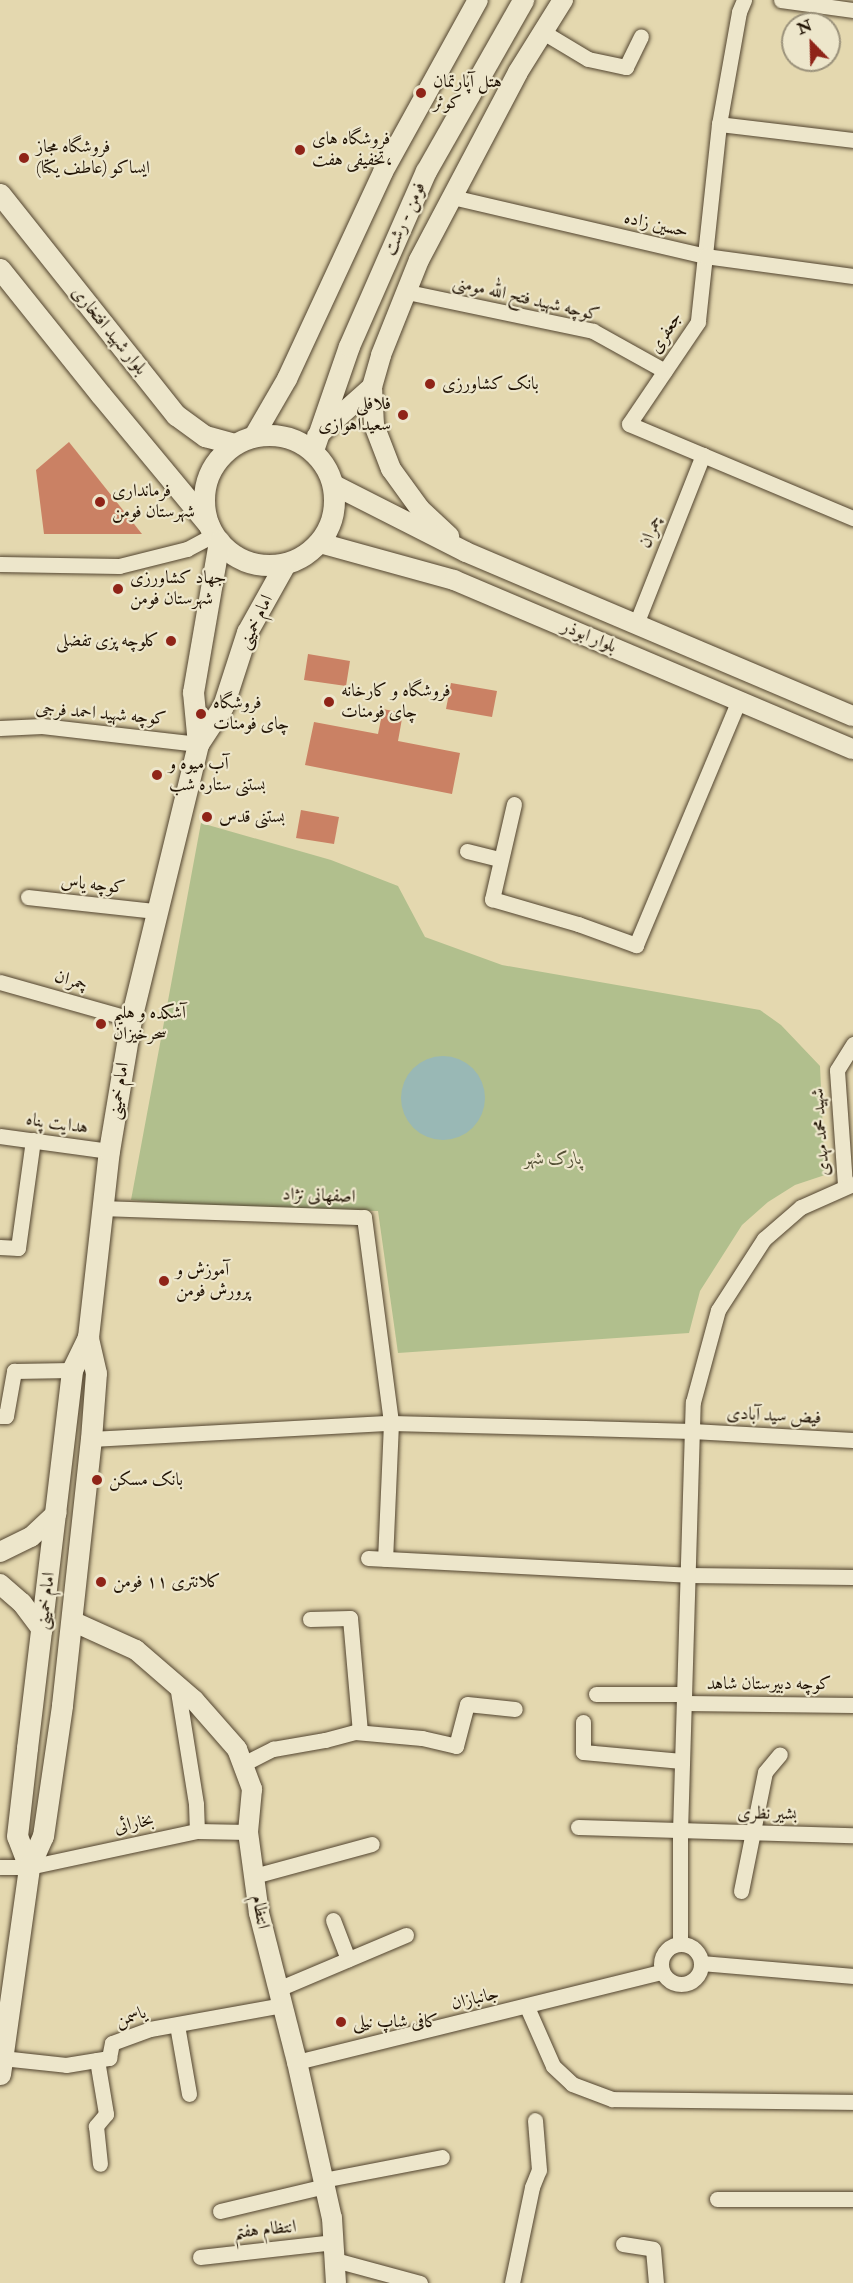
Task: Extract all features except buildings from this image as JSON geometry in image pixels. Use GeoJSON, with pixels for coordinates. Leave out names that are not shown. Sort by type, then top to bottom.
{"type":"FeatureCollection","features":[{"type":"Feature","properties":{"kind":"main road","name":"فومن - رشت"},"geometry":{"type":"LineString","coordinates":[[315,443],[349,346],[426,171],[523,0]]}},
{"type":"Feature","properties":{"kind":"main road","name":"بلوار شهید افتخاری"},"geometry":{"type":"LineString","coordinates":[[0,195],[176,416],[205,436],[245,440]]}},
{"type":"Feature","properties":{"kind":"main road"},"geometry":{"type":"LineString","coordinates":[[2,274],[226,550],[244,561],[264,566],[285,564],[304,556],[320,543],[330,525],[335,505],[334,485],[315,443],[275,435],[245,440],[220,458],[209,475],[204,495],[213,533]]}},
{"type":"Feature","properties":{"kind":"main road","name":"امام خمینی"},"geometry":{"type":"LineString","coordinates":[[1,2066],[29,1867],[43,1836],[72,1621],[96,1372],[88,1337],[101,1208],[131,1019],[155,911],[198,744],[194,692],[213,533]]}},
{"type":"Feature","properties":{"kind":"main road","name":"امام خمینی"},"geometry":{"type":"LineString","coordinates":[[198,744],[223,706],[247,632],[285,564]]}},
{"type":"Feature","properties":{"kind":"main road","name":"امام خمینی"},"geometry":{"type":"LineString","coordinates":[[29,1867],[17,1836],[57,1513],[72,1370],[88,1337]]}},
{"type":"Feature","properties":{"kind":"street"},"geometry":{"type":"LineString","coordinates":[[245,440],[286,379],[382,172],[478,0]]}},
{"type":"Feature","properties":{"kind":"street"},"geometry":{"type":"LineString","coordinates":[[466,552],[420,509],[391,469],[374,425],[372,387],[381,355],[419,260],[518,72],[563,0]]}},
{"type":"Feature","properties":{"kind":"street"},"geometry":{"type":"LineString","coordinates":[[781,0],[853,10]]}},
{"type":"Feature","properties":{"kind":"street","name":"جعفری"},"geometry":{"type":"LineString","coordinates":[[742,6],[719,124],[698,322],[629,424],[853,518]]}},
{"type":"Feature","properties":{"kind":"street"},"geometry":{"type":"LineString","coordinates":[[543,32],[588,59],[626,67],[641,36]]}},
{"type":"Feature","properties":{"kind":"street"},"geometry":{"type":"LineString","coordinates":[[719,124],[853,140]]}},
{"type":"Feature","properties":{"kind":"street","name":"حسین زاده"},"geometry":{"type":"LineString","coordinates":[[452,197],[705,256],[853,276]]}},
{"type":"Feature","properties":{"kind":"street","name":"کوچه شهید فتح الله مومنی"},"geometry":{"type":"LineString","coordinates":[[407,292],[593,331],[665,371]]}},
{"type":"Feature","properties":{"kind":"street"},"geometry":{"type":"LineString","coordinates":[[315,443],[372,387]]}},
{"type":"Feature","properties":{"kind":"street","name":"چمران"},"geometry":{"type":"LineString","coordinates":[[636,624],[703,455]]}},
{"type":"Feature","properties":{"kind":"street","name":"بلوار ابوذر"},"geometry":{"type":"LineString","coordinates":[[334,485],[466,552],[853,716]]}},
{"type":"Feature","properties":{"kind":"street"},"geometry":{"type":"LineString","coordinates":[[0,564],[119,566],[187,549],[213,533]]}},
{"type":"Feature","properties":{"kind":"street","name":"بلوار ابوذر"},"geometry":{"type":"LineString","coordinates":[[320,543],[454,580],[853,748]]}},
{"type":"Feature","properties":{"kind":"street"},"geometry":{"type":"LineString","coordinates":[[514,804],[492,899],[578,924],[636,945],[739,700]]}},
{"type":"Feature","properties":{"kind":"street","name":"کوچه شهید احمد فرجی"},"geometry":{"type":"LineString","coordinates":[[0,728],[42,726],[198,744]]}},
{"type":"Feature","properties":{"kind":"street"},"geometry":{"type":"LineString","coordinates":[[467,851],[500,858]]}},
{"type":"Feature","properties":{"kind":"street","name":"کوچه یاس"},"geometry":{"type":"LineString","coordinates":[[28,897],[155,911]]}},
{"type":"Feature","properties":{"kind":"street","name":"چمران"},"geometry":{"type":"LineString","coordinates":[[0,982],[131,1019]]}},
{"type":"Feature","properties":{"kind":"street","name":"شهید محمد مهدی"},"geometry":{"type":"LineString","coordinates":[[849,1185],[837,1070],[853,1044]]}},
{"type":"Feature","properties":{"kind":"street","name":"هدایت پناه"},"geometry":{"type":"LineString","coordinates":[[0,1136],[110,1150]]}},
{"type":"Feature","properties":{"kind":"street"},"geometry":{"type":"LineString","coordinates":[[0,1248],[18,1248],[33,1140]]}},
{"type":"Feature","properties":{"kind":"street"},"geometry":{"type":"LineString","coordinates":[[680,1944],[680,1832],[693,1402],[718,1310],[764,1239],[801,1207],[849,1185]]}},
{"type":"Feature","properties":{"kind":"street","name":"اصفهانی نژاد"},"geometry":{"type":"LineString","coordinates":[[101,1208],[364,1217],[391,1423]]}},
{"type":"Feature","properties":{"kind":"street"},"geometry":{"type":"LineString","coordinates":[[0,1416],[6,1416],[14,1371],[72,1370]]}},
{"type":"Feature","properties":{"kind":"street"},"geometry":{"type":"LineString","coordinates":[[91,1439],[391,1423],[693,1431]]}},
{"type":"Feature","properties":{"kind":"street"},"geometry":{"type":"LineString","coordinates":[[385,1559],[391,1423]]}},
{"type":"Feature","properties":{"kind":"street","name":"فیض سید آبادی"},"geometry":{"type":"LineString","coordinates":[[693,1431],[853,1440]]}},
{"type":"Feature","properties":{"kind":"street"},"geometry":{"type":"LineString","coordinates":[[0,1552],[31,1537],[57,1513]]}},
{"type":"Feature","properties":{"kind":"street"},"geometry":{"type":"LineString","coordinates":[[368,1558],[688,1575],[853,1576]]}},
{"type":"Feature","properties":{"kind":"street"},"geometry":{"type":"LineString","coordinates":[[0,1584],[22,1603],[42,1630]]}},
{"type":"Feature","properties":{"kind":"street"},"geometry":{"type":"LineString","coordinates":[[310,1619],[350,1618],[360,1732]]}},
{"type":"Feature","properties":{"kind":"street","name":"انتظام"},"geometry":{"type":"LineString","coordinates":[[72,1621],[136,1650],[194,1700],[237,1749],[243,1764],[252,1789],[248,1832],[259,1913],[297,2062],[324,2183],[334,2251],[336,2283]]}},
{"type":"Feature","properties":{"kind":"street"},"geometry":{"type":"LineString","coordinates":[[177,1685],[196,1804],[197,1831]]}},
{"type":"Feature","properties":{"kind":"street","name":"کوچه دبیرستان شاهد"},"geometry":{"type":"LineString","coordinates":[[596,1694],[853,1705]]}},
{"type":"Feature","properties":{"kind":"street"},"geometry":{"type":"LineString","coordinates":[[243,1764],[273,1749],[360,1732],[422,1738],[456,1746],[467,1704],[515,1709]]}},
{"type":"Feature","properties":{"kind":"street"},"geometry":{"type":"LineString","coordinates":[[583,1722],[584,1752],[682,1761]]}},
{"type":"Feature","properties":{"kind":"street"},"geometry":{"type":"LineString","coordinates":[[741,1891],[765,1772],[780,1754]]}},
{"type":"Feature","properties":{"kind":"street","name":"بشیر نظری"},"geometry":{"type":"LineString","coordinates":[[578,1827],[680,1832],[853,1835]]}},
{"type":"Feature","properties":{"kind":"street","name":"بخارائی"},"geometry":{"type":"LineString","coordinates":[[0,1867],[29,1867],[197,1831],[248,1832]]}},
{"type":"Feature","properties":{"kind":"street"},"geometry":{"type":"LineString","coordinates":[[254,1876],[372,1844]]}},
{"type":"Feature","properties":{"kind":"street"},"geometry":{"type":"LineString","coordinates":[[333,1920],[348,1959]]}},
{"type":"Feature","properties":{"kind":"street","name":"یاسمن"},"geometry":{"type":"LineString","coordinates":[[97,2060],[109,2058],[112,2043],[150,2030],[280,1997],[348,1959],[406,1935]]}},
{"type":"Feature","properties":{"kind":"street"},"geometry":{"type":"LineString","coordinates":[[680,1944],[690,1946],[698,1953],[701,1963],[697,1977],[685,1984],[671,1982],[662,1972],[661,1959],[668,1948],[680,1944]]}},
{"type":"Feature","properties":{"kind":"street"},"geometry":{"type":"LineString","coordinates":[[701,1963],[853,1976]]}},
{"type":"Feature","properties":{"kind":"street","name":"جانبازان"},"geometry":{"type":"LineString","coordinates":[[297,2062],[662,1972]]}},
{"type":"Feature","properties":{"kind":"street"},"geometry":{"type":"LineString","coordinates":[[527,2007],[553,2066],[572,2084],[612,2099],[853,2102]]}},
{"type":"Feature","properties":{"kind":"street"},"geometry":{"type":"LineString","coordinates":[[177,2025],[189,2094]]}},
{"type":"Feature","properties":{"kind":"street"},"geometry":{"type":"LineString","coordinates":[[1,2066],[66,2065],[97,2060],[106,2114],[96,2126],[100,2164]]}},
{"type":"Feature","properties":{"kind":"street"},"geometry":{"type":"LineString","coordinates":[[512,2283],[532,2187],[539,2170],[535,2120]]}},
{"type":"Feature","properties":{"kind":"street"},"geometry":{"type":"LineString","coordinates":[[220,2211],[324,2183],[442,2157]]}},
{"type":"Feature","properties":{"kind":"street"},"geometry":{"type":"LineString","coordinates":[[717,2199],[853,2199]]}},
{"type":"Feature","properties":{"kind":"street"},"geometry":{"type":"LineString","coordinates":[[622,2244],[653,2248],[656,2283]]}},
{"type":"Feature","properties":{"kind":"street"},"geometry":{"type":"LineString","coordinates":[[334,2251],[420,2283]]}},
{"type":"Feature","properties":{"kind":"street","name":"انتظام هفتم"},"geometry":{"type":"LineString","coordinates":[[201,2257],[334,2251]]}},
{"type":"Feature","properties":{"kind":"green space","name":"پارک شهر"},"geometry":{"type":"Polygon","coordinates":[[[201,823],[331,860],[398,886],[425,937],[502,965],[760,1010],[781,1025],[820,1066],[825,1175],[795,1185],[768,1202],[742,1225],[700,1291],[689,1333],[398,1353],[378,1211],[214,1208],[131,1200],[201,823]]]}},
{"type":"Feature","properties":{"kind":"water"},"geometry":{"type":"Polygon","coordinates":[[[443,1056],[466,1063],[478,1075],[485,1098],[478,1121],[466,1133],[443,1140],[420,1133],[408,1121],[401,1098],[408,1075],[420,1063],[443,1056]]]}},
{"type":"Feature","properties":{"kind":"place","name":"هتل آپارتمان کوثر"},"geometry":{"type":"Point","coordinates":[421,93]}},
{"type":"Feature","properties":{"kind":"place","name":"فروشگاه های تخفیفی هفت،"},"geometry":{"type":"Point","coordinates":[300,150]}},
{"type":"Feature","properties":{"kind":"place","name":"فروشگاه مجاز ایساکو (عاطف یکتا)"},"geometry":{"type":"Point","coordinates":[24,158]}},
{"type":"Feature","properties":{"kind":"place","name":"بانک کشاورزی"},"geometry":{"type":"Point","coordinates":[430,384]}},
{"type":"Feature","properties":{"kind":"place","name":"فلافلی سعیداهوازی"},"geometry":{"type":"Point","coordinates":[403,415]}},
{"type":"Feature","properties":{"kind":"place","name":"فرمانداری شهرستان فومن"},"geometry":{"type":"Point","coordinates":[100,502]}},
{"type":"Feature","properties":{"kind":"place","name":"جهاد کشاورزی شهرستان فومن"},"geometry":{"type":"Point","coordinates":[118,589]}},
{"type":"Feature","properties":{"kind":"place","name":"کلوچه پزی تفضلی"},"geometry":{"type":"Point","coordinates":[171,641]}},
{"type":"Feature","properties":{"kind":"place","name":"فروشگاه و کارخانه چای فومنات"},"geometry":{"type":"Point","coordinates":[329,702]}},
{"type":"Feature","properties":{"kind":"place","name":"فروشگاه چای فومنات"},"geometry":{"type":"Point","coordinates":[201,714]}},
{"type":"Feature","properties":{"kind":"place","name":"آب میوه و بستنی ستاره شب"},"geometry":{"type":"Point","coordinates":[157,775]}},
{"type":"Feature","properties":{"kind":"place","name":"بستنی قدس"},"geometry":{"type":"Point","coordinates":[207,817]}},
{"type":"Feature","properties":{"kind":"place","name":"آشکده و هلیم سحرخیزان"},"geometry":{"type":"Point","coordinates":[101,1024]}},
{"type":"Feature","properties":{"kind":"place","name":"آموزش و پرورش فومن"},"geometry":{"type":"Point","coordinates":[164,1281]}},
{"type":"Feature","properties":{"kind":"place","name":"بانک مسکن"},"geometry":{"type":"Point","coordinates":[97,1480]}},
{"type":"Feature","properties":{"kind":"place","name":"کلانتری ۱۱ فومن"},"geometry":{"type":"Point","coordinates":[101,1582]}},
{"type":"Feature","properties":{"kind":"place","name":"کافی شاپ نیلی"},"geometry":{"type":"Point","coordinates":[341,2022]}}]}
